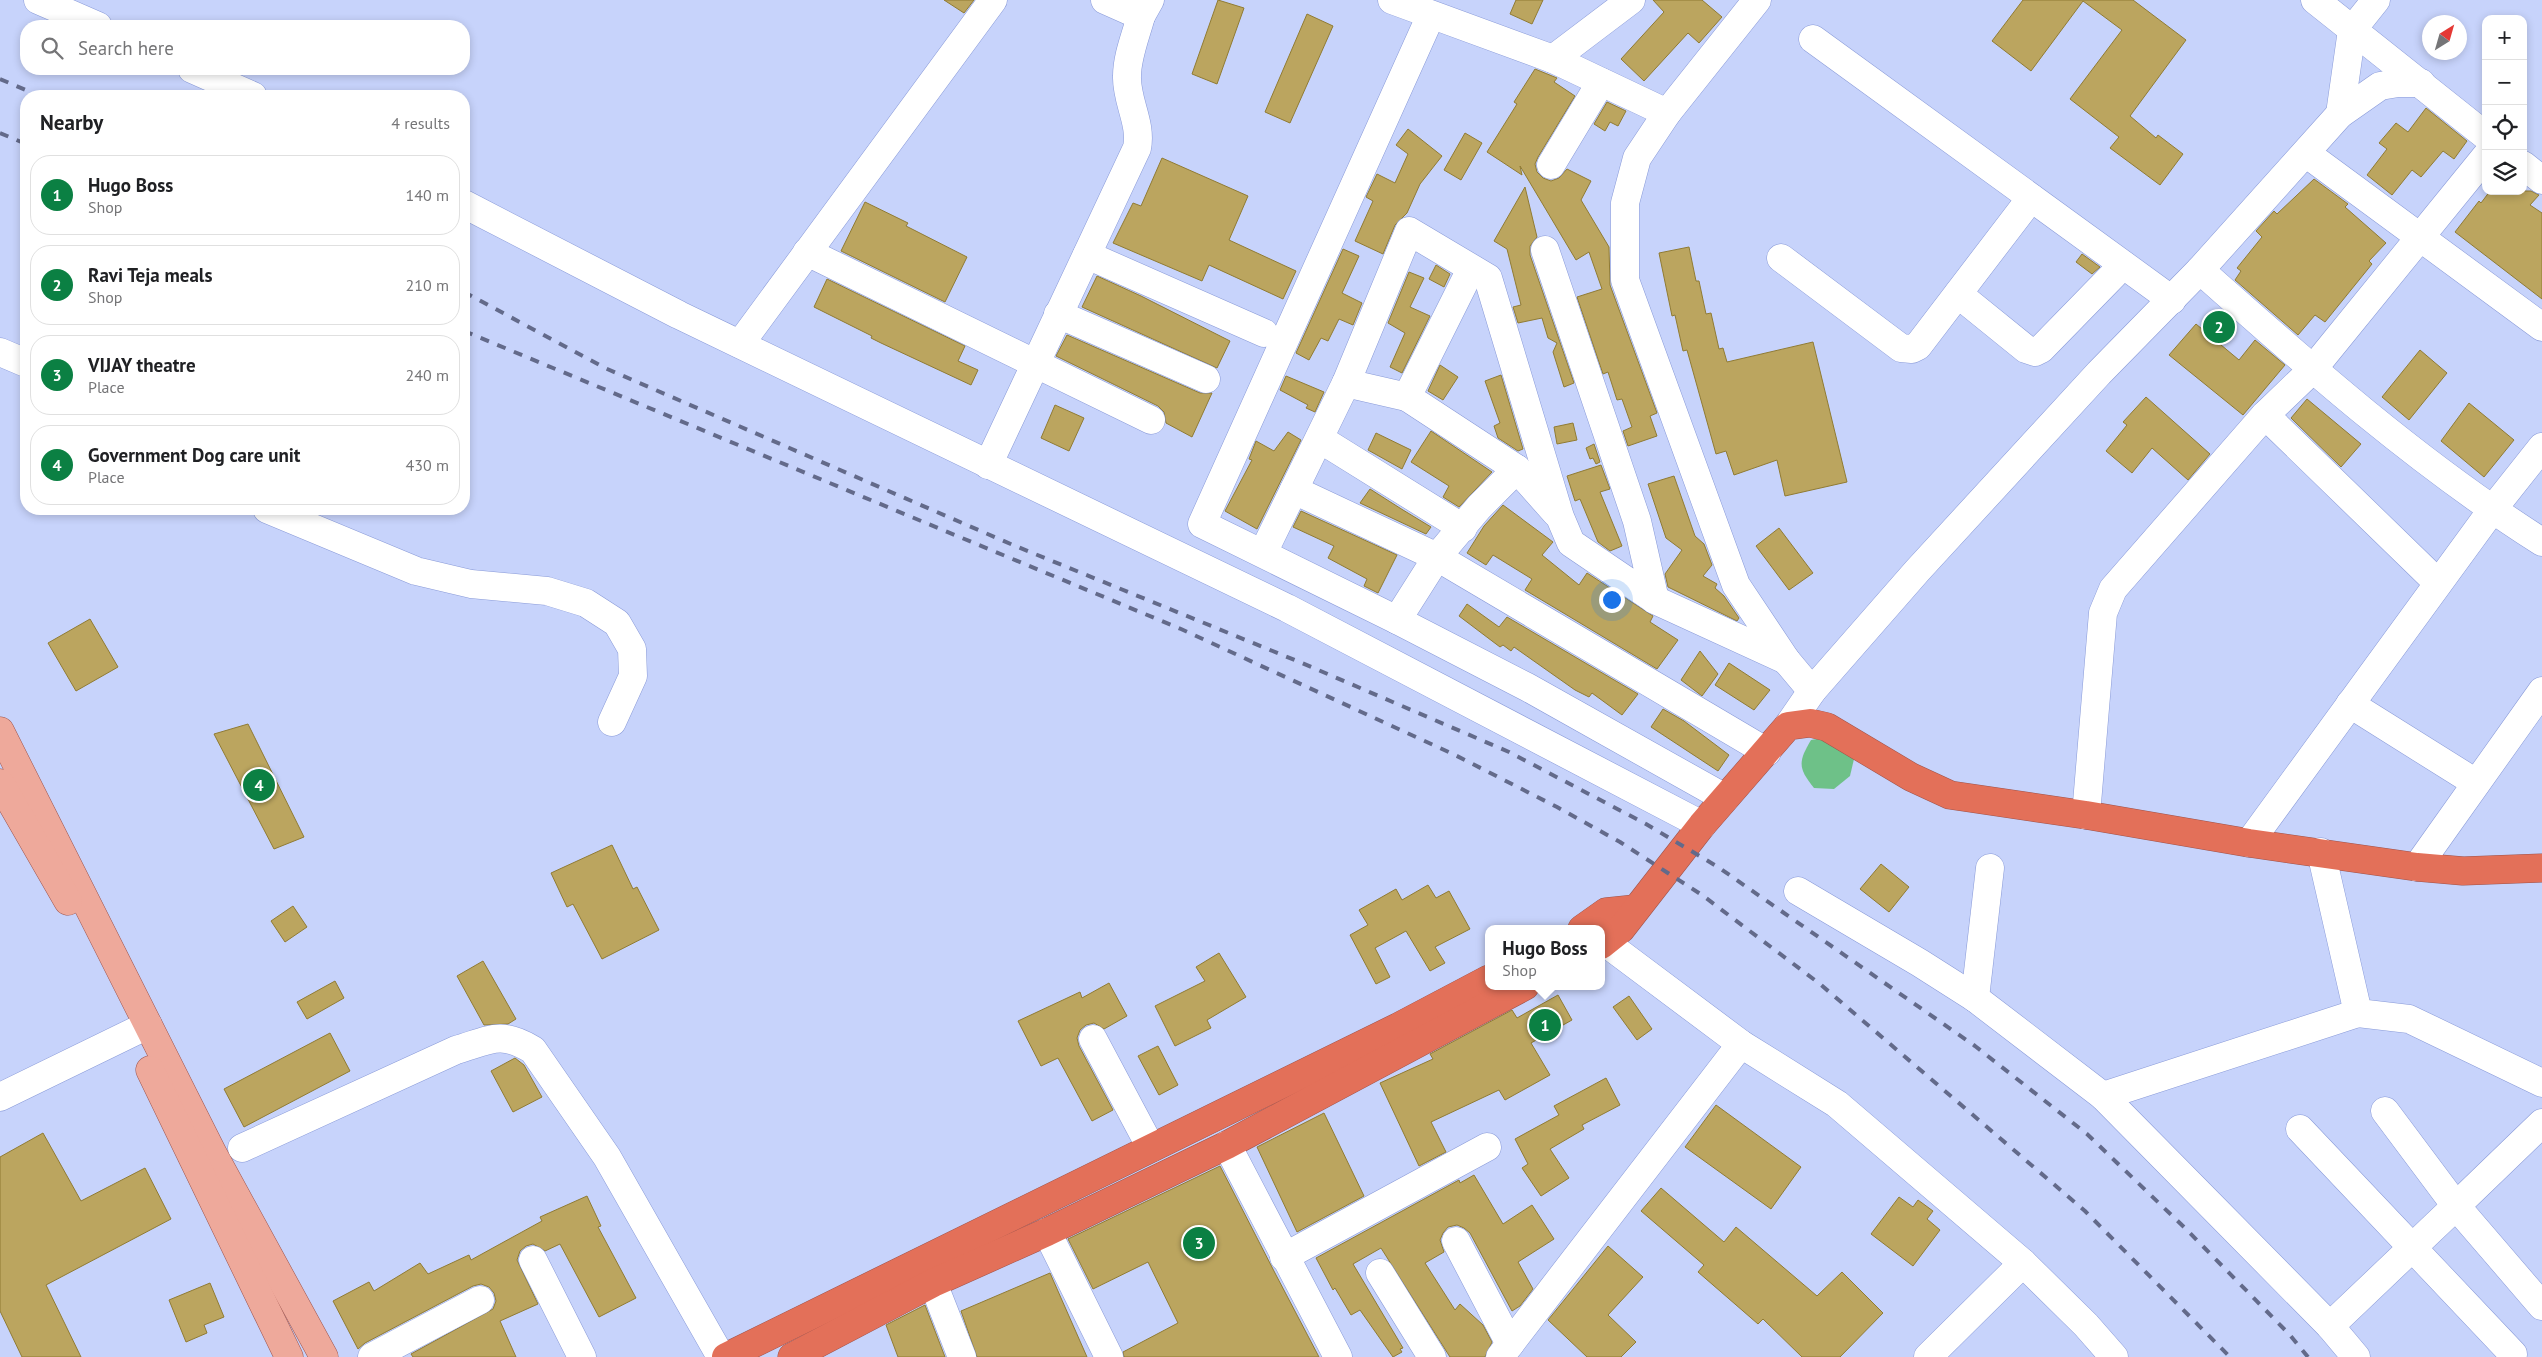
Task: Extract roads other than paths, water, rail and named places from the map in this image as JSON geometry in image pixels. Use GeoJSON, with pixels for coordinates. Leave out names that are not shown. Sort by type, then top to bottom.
{"type":"FeatureCollection","features":[{"type":"Feature","properties":{"kind":"highway"},"geometry":{"type":"LineString","coordinates":[[1605,943],[1621,929],[1702,825],[1788,726],[1810,723],[1827,727],[1911,777],[1950,795],[2086,815],[2249,843],[2417,866],[2463,871],[2542,868]]}},
{"type":"Feature","properties":{"kind":"highway"},"geometry":{"type":"LineString","coordinates":[[1588,925],[1606,912],[1635,909]]}},
{"type":"Feature","properties":{"kind":"highway"},"geometry":{"type":"LineString","coordinates":[[726,1357],[1398,1027],[1485,981]]}},
{"type":"Feature","properties":{"kind":"highway"},"geometry":{"type":"LineString","coordinates":[[792,1357],[933,1283],[1048,1232],[1226,1145],[1517,990]]}},
{"type":"Feature","properties":{"kind":"main road"},"geometry":{"type":"LineString","coordinates":[[0,731],[140,1028],[289,1357]]}},
{"type":"Feature","properties":{"kind":"main road"},"geometry":{"type":"LineString","coordinates":[[0,783],[212,1154],[324,1357]]}},
{"type":"Feature","properties":{"kind":"street"},"geometry":{"type":"LineString","coordinates":[[38,0],[84,20]]}},
{"type":"Feature","properties":{"kind":"street"},"geometry":{"type":"LineString","coordinates":[[740,344],[993,0]]}},
{"type":"Feature","properties":{"kind":"street"},"geometry":{"type":"LineString","coordinates":[[988,465],[1137,148],[1138,128],[1127,76],[1130,56],[1146,8],[1105,0]]}},
{"type":"Feature","properties":{"kind":"street"},"geometry":{"type":"LineString","coordinates":[[1392,0],[1553,59],[1667,113]]}},
{"type":"Feature","properties":{"kind":"street"},"geometry":{"type":"LineString","coordinates":[[1553,59],[1630,0]]}},
{"type":"Feature","properties":{"kind":"street"},"geometry":{"type":"LineString","coordinates":[[1757,0],[1667,113],[1637,158],[1625,203],[1625,280],[1692,469],[1736,585],[1786,660],[1812,691]]}},
{"type":"Feature","properties":{"kind":"street"},"geometry":{"type":"LineString","coordinates":[[2315,0],[2482,133]]}},
{"type":"Feature","properties":{"kind":"street"},"geometry":{"type":"LineString","coordinates":[[2340,114],[2352,30],[2376,0]]}},
{"type":"Feature","properties":{"kind":"street"},"geometry":{"type":"LineString","coordinates":[[1431,15],[1202,524],[1397,620],[1527,687],[1725,798]]}},
{"type":"Feature","properties":{"kind":"street"},"geometry":{"type":"LineString","coordinates":[[1814,39],[2172,300]]}},
{"type":"Feature","properties":{"kind":"street"},"geometry":{"type":"LineString","coordinates":[[206,75],[239,90]]}},
{"type":"Feature","properties":{"kind":"street"},"geometry":{"type":"LineString","coordinates":[[1551,166],[1602,82]]}},
{"type":"Feature","properties":{"kind":"street"},"geometry":{"type":"LineString","coordinates":[[1788,726],[1812,691],[1924,563],[2099,374],[2200,270],[2307,154],[2340,114],[2380,86],[2398,83],[2421,83]]}},
{"type":"Feature","properties":{"kind":"street"},"geometry":{"type":"LineString","coordinates":[[2307,154],[2542,327]]}},
{"type":"Feature","properties":{"kind":"street"},"geometry":{"type":"LineString","coordinates":[[2086,815],[2103,613],[2113,589],[2265,415],[2312,370],[2482,161]]}},
{"type":"Feature","properties":{"kind":"street"},"geometry":{"type":"LineString","coordinates":[[2527,168],[2542,180]]}},
{"type":"Feature","properties":{"kind":"street"},"geometry":{"type":"LineString","coordinates":[[1780,258],[1901,348],[1912,349],[1918,346],[2031,198]]}},
{"type":"Feature","properties":{"kind":"street"},"geometry":{"type":"LineString","coordinates":[[470,207],[740,344],[1287,608],[1702,825]]}},
{"type":"Feature","properties":{"kind":"street"},"geometry":{"type":"LineString","coordinates":[[1263,553],[1346,383],[1409,231],[1488,278],[1560,517],[1571,543],[1656,600],[1786,660]]}},
{"type":"Feature","properties":{"kind":"street"},"geometry":{"type":"LineString","coordinates":[[1545,250],[1637,521],[1656,600]]}},
{"type":"Feature","properties":{"kind":"street"},"geometry":{"type":"LineString","coordinates":[[807,252],[1151,420]]}},
{"type":"Feature","properties":{"kind":"street"},"geometry":{"type":"LineString","coordinates":[[1087,255],[1264,332]]}},
{"type":"Feature","properties":{"kind":"street"},"geometry":{"type":"LineString","coordinates":[[1958,294],[2026,349],[2034,352],[2041,349],[2123,265]]}},
{"type":"Feature","properties":{"kind":"street"},"geometry":{"type":"LineString","coordinates":[[1407,397],[1471,269]]}},
{"type":"Feature","properties":{"kind":"street"},"geometry":{"type":"LineString","coordinates":[[2200,270],[2312,370],[2492,510],[2542,542]]}},
{"type":"Feature","properties":{"kind":"street"},"geometry":{"type":"LineString","coordinates":[[1058,314],[1206,379]]}},
{"type":"Feature","properties":{"kind":"street"},"geometry":{"type":"LineString","coordinates":[[0,352],[20,360]]}},
{"type":"Feature","properties":{"kind":"street"},"geometry":{"type":"LineString","coordinates":[[1346,383],[1407,397],[1517,469],[1560,517]]}},
{"type":"Feature","properties":{"kind":"street"},"geometry":{"type":"LineString","coordinates":[[2265,415],[2438,583]]}},
{"type":"Feature","properties":{"kind":"street"},"geometry":{"type":"LineString","coordinates":[[1320,439],[1463,528]]}},
{"type":"Feature","properties":{"kind":"street"},"geometry":{"type":"LineString","coordinates":[[2249,843],[2492,510],[2542,447]]}},
{"type":"Feature","properties":{"kind":"street"},"geometry":{"type":"LineString","coordinates":[[1397,620],[1437,557],[1479,507],[1517,469]]}},
{"type":"Feature","properties":{"kind":"street"},"geometry":{"type":"LineString","coordinates":[[1294,490],[1437,557],[1766,752]]}},
{"type":"Feature","properties":{"kind":"street"},"geometry":{"type":"LineString","coordinates":[[282,515],[416,570],[471,584],[547,591],[586,603],[617,623],[632,649],[633,676],[612,722]]}},
{"type":"Feature","properties":{"kind":"street"},"geometry":{"type":"LineString","coordinates":[[2417,866],[2542,691]]}},
{"type":"Feature","properties":{"kind":"street"},"geometry":{"type":"LineString","coordinates":[[2350,704],[2476,783]]}},
{"type":"Feature","properties":{"kind":"street"},"geometry":{"type":"LineString","coordinates":[[2320,852],[2358,1013]]}},
{"type":"Feature","properties":{"kind":"street"},"geometry":{"type":"LineString","coordinates":[[1975,998],[1990,868]]}},
{"type":"Feature","properties":{"kind":"street"},"geometry":{"type":"LineString","coordinates":[[1798,891],[1975,998],[2103,1096],[2330,1326],[2356,1357]]}},
{"type":"Feature","properties":{"kind":"street"},"geometry":{"type":"LineString","coordinates":[[1605,945],[1741,1044],[1837,1104],[2023,1263],[2086,1325],[2114,1357]]}},
{"type":"Feature","properties":{"kind":"street"},"geometry":{"type":"LineString","coordinates":[[2103,1096],[2358,1013],[2409,1019],[2542,1083]]}},
{"type":"Feature","properties":{"kind":"street"},"geometry":{"type":"LineString","coordinates":[[0,1097],[140,1028]]}},
{"type":"Feature","properties":{"kind":"street"},"geometry":{"type":"LineString","coordinates":[[242,1148],[456,1050],[492,1039],[508,1038],[518,1041],[533,1050],[607,1157],[721,1357]]}},
{"type":"Feature","properties":{"kind":"street"},"geometry":{"type":"LineString","coordinates":[[1093,1039],[1152,1148]]}},
{"type":"Feature","properties":{"kind":"street"},"geometry":{"type":"LineString","coordinates":[[1456,1241],[1505,1351],[1741,1044]]}},
{"type":"Feature","properties":{"kind":"street"},"geometry":{"type":"LineString","coordinates":[[2384,1111],[2456,1206],[2542,1306]]}},
{"type":"Feature","properties":{"kind":"street"},"geometry":{"type":"LineString","coordinates":[[2300,1129],[2513,1354]]}},
{"type":"Feature","properties":{"kind":"street"},"geometry":{"type":"LineString","coordinates":[[2330,1326],[2456,1206],[2537,1139]]}},
{"type":"Feature","properties":{"kind":"street"},"geometry":{"type":"LineString","coordinates":[[1226,1145],[1338,1357]]}},
{"type":"Feature","properties":{"kind":"street"},"geometry":{"type":"LineString","coordinates":[[1284,1257],[1487,1147]]}},
{"type":"Feature","properties":{"kind":"street"},"geometry":{"type":"LineString","coordinates":[[1048,1232],[1109,1357]]}},
{"type":"Feature","properties":{"kind":"street"},"geometry":{"type":"LineString","coordinates":[[533,1260],[582,1357]]}},
{"type":"Feature","properties":{"kind":"street"},"geometry":{"type":"LineString","coordinates":[[1928,1357],[2023,1263]]}},
{"type":"Feature","properties":{"kind":"street"},"geometry":{"type":"LineString","coordinates":[[1380,1273],[1432,1357]]}},
{"type":"Feature","properties":{"kind":"street"},"geometry":{"type":"LineString","coordinates":[[933,1283],[962,1357]]}},
{"type":"Feature","properties":{"kind":"street"},"geometry":{"type":"LineString","coordinates":[[372,1357],[480,1300]]}},
{"type":"Feature","properties":{"kind":"railway"},"geometry":{"type":"LineString","coordinates":[[0,79],[26,90]]}},
{"type":"Feature","properties":{"kind":"railway"},"geometry":{"type":"LineString","coordinates":[[0,133],[20,141]]}},
{"type":"Feature","properties":{"kind":"railway"},"geometry":{"type":"LineString","coordinates":[[470,295],[605,368],[1013,545],[1302,663],[1509,752],[1646,824],[1718,867],[1975,1046],[2087,1134],[2186,1229],[2289,1334],[2308,1357]]}},
{"type":"Feature","properties":{"kind":"railway"},"geometry":{"type":"LineString","coordinates":[[470,333],[1181,629],[1455,755],[1557,807],[1620,842],[1702,895],[1820,984],[2085,1211],[2230,1357]]}},
{"type":"Feature","properties":{"kind":"place","name":"Ravi Teja meals"},"geometry":{"type":"Point","coordinates":[2219,327]}},
{"type":"Feature","properties":{"kind":"place","name":"Government Dog care unit"},"geometry":{"type":"Point","coordinates":[259,785]}},
{"type":"Feature","properties":{"kind":"place","name":"Hugo Boss"},"geometry":{"type":"Point","coordinates":[1545,1025]}},
{"type":"Feature","properties":{"kind":"place","name":"VIJAY theatre"},"geometry":{"type":"Point","coordinates":[1199,1243]}}]}
